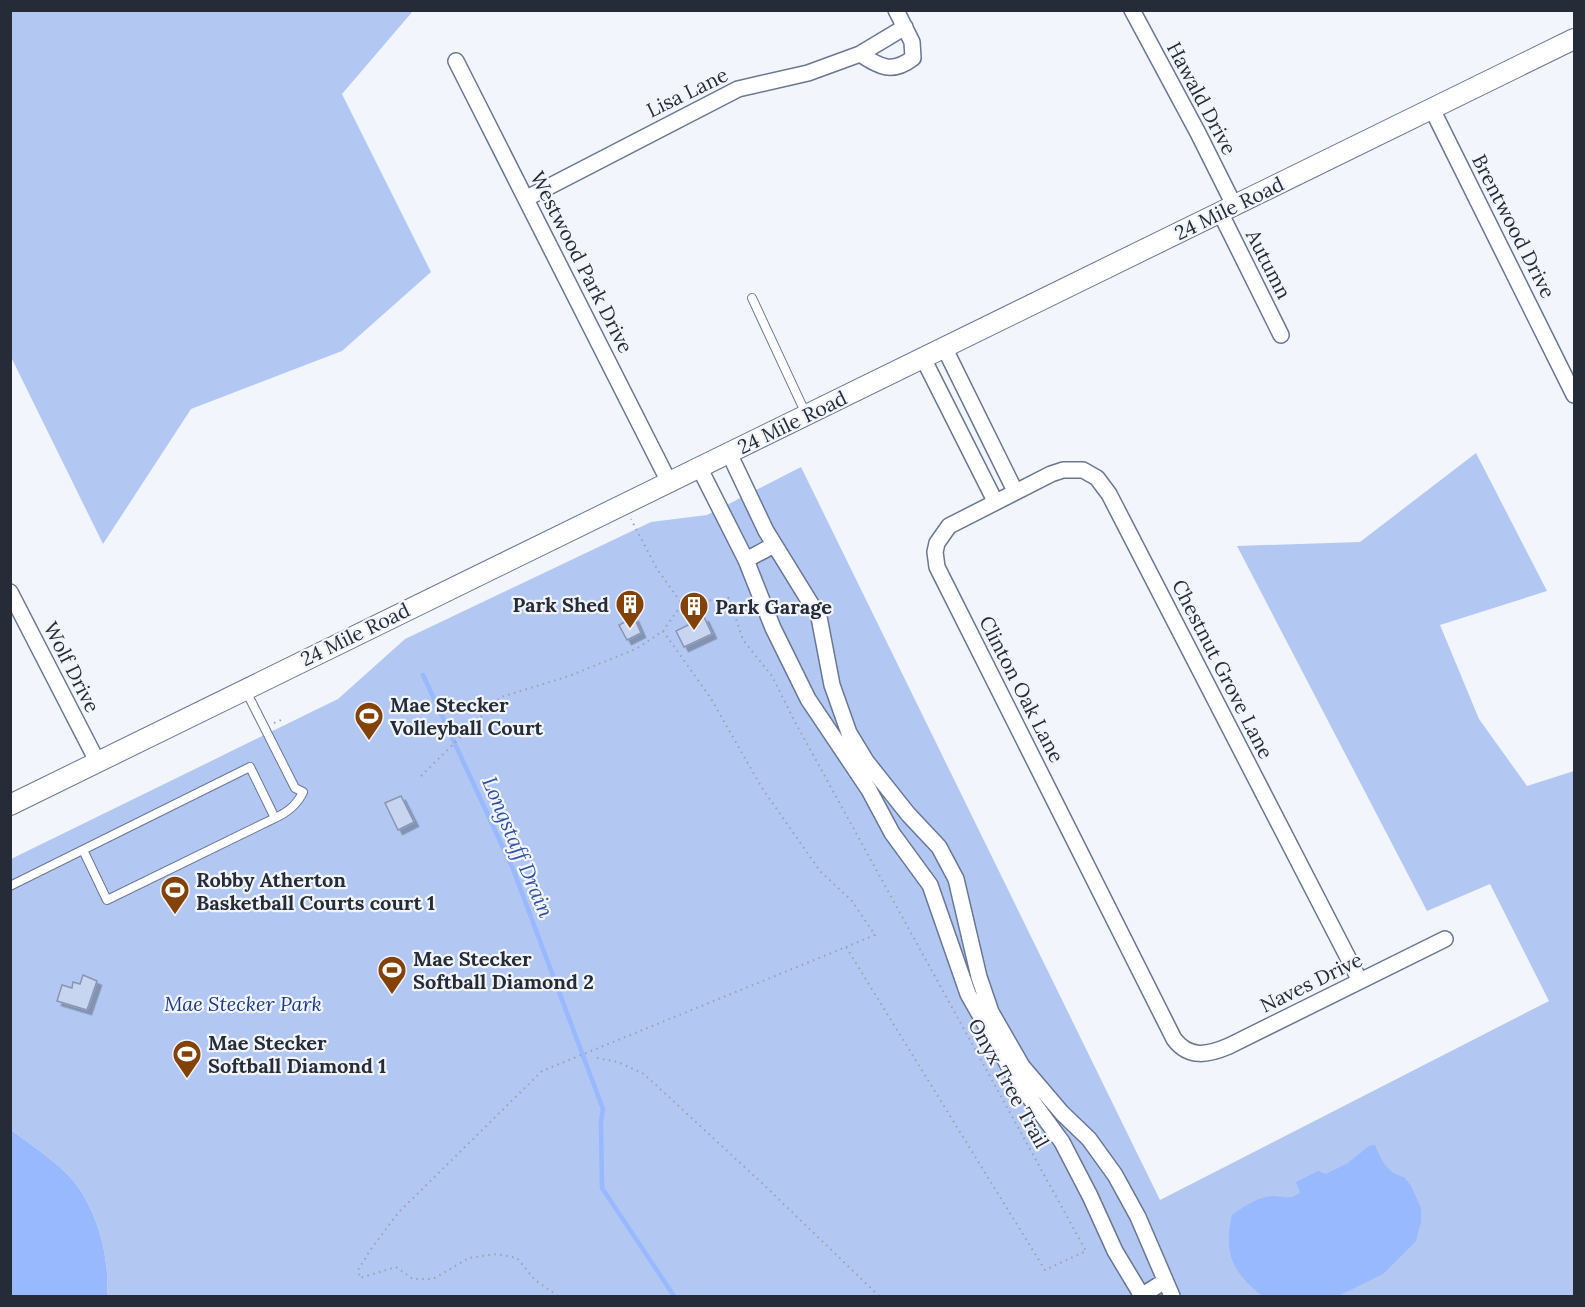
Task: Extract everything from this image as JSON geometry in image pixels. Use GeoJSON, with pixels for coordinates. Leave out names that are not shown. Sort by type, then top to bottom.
{"type":"FeatureCollection","features":[{"type":"Feature","properties":{"kind":"street"},"geometry":{"type":"LineString","coordinates":[[860,54],[879,67],[902,67],[913,58],[912,42],[896,10]]}},
{"type":"Feature","properties":{"kind":"street","name":"Hawald Drive"},"geometry":{"type":"LineString","coordinates":[[1132,10],[1198,133],[1227,208]]}},
{"type":"Feature","properties":{"kind":"street","name":"Lisa Lane"},"geometry":{"type":"LineString","coordinates":[[527,198],[738,89],[808,73],[860,54],[905,27]]}},
{"type":"Feature","properties":{"kind":"street","name":"24 Mile Road"},"geometry":{"type":"LineString","coordinates":[[10,805],[1575,39]]}},
{"type":"Feature","properties":{"kind":"street","name":"Westwood Park Drive"},"geometry":{"type":"LineString","coordinates":[[456,61],[669,482]]}},
{"type":"Feature","properties":{"kind":"street","name":"Brentwood Drive"},"geometry":{"type":"LineString","coordinates":[[1432,109],[1575,394]]}},
{"type":"Feature","properties":{"kind":"street","name":"Autumn"},"geometry":{"type":"LineString","coordinates":[[1227,208],[1281,335]]}},
{"type":"Feature","properties":{"kind":"street"},"geometry":{"type":"LineString","coordinates":[[944,347],[1015,491]]}},
{"type":"Feature","properties":{"kind":"street"},"geometry":{"type":"LineString","coordinates":[[923,358],[995,501]]}},
{"type":"Feature","properties":{"kind":"street"},"geometry":{"type":"LineString","coordinates":[[729,453],[774,545],[819,616],[832,685],[869,790],[892,833],[930,885],[968,994],[1062,1142],[1090,1196],[1114,1251],[1141,1296],[1165,1281]]}},
{"type":"Feature","properties":{"kind":"street"},"geometry":{"type":"LineString","coordinates":[[699,467],[746,560],[773,628],[808,699],[857,759],[939,847],[956,879],[982,986],[991,1012],[1017,1069],[1089,1139],[1115,1176],[1138,1217],[1172,1296]]}},
{"type":"Feature","properties":{"kind":"street","name":"Chestnut Grove Lane"},"geometry":{"type":"LineString","coordinates":[[995,501],[1051,474],[1074,469],[1091,473],[1103,485],[1360,981]]}},
{"type":"Feature","properties":{"kind":"street","name":"Clinton Oak Lane"},"geometry":{"type":"LineString","coordinates":[[995,501],[949,526],[937,543],[935,562],[1174,1039],[1182,1048],[1194,1054]]}},
{"type":"Feature","properties":{"kind":"street"},"geometry":{"type":"LineString","coordinates":[[746,560],[774,545]]}},
{"type":"Feature","properties":{"kind":"street","name":"Wolf Drive"},"geometry":{"type":"LineString","coordinates":[[10,592],[97,761]]}},
{"type":"Feature","properties":{"kind":"street","name":"Naves Drive"},"geometry":{"type":"LineString","coordinates":[[1194,1054],[1214,1052],[1229,1046],[1445,939]]}},
{"type":"Feature","properties":{"kind":"lane"},"geometry":{"type":"LineString","coordinates":[[752,298],[807,415]]}},
{"type":"Feature","properties":{"kind":"lane"},"geometry":{"type":"LineString","coordinates":[[83,850],[107,900],[292,808],[303,792],[295,788],[245,689]]}},
{"type":"Feature","properties":{"kind":"lane"},"geometry":{"type":"LineString","coordinates":[[10,886],[250,767],[275,818]]}},
{"type":"Feature","properties":{"kind":"path"},"geometry":{"type":"LineString","coordinates":[[421,776],[501,697],[569,676],[636,649],[663,631],[682,604],[657,569],[623,504]]}},
{"type":"Feature","properties":{"kind":"path","name":"Onyx Tree Trail"},"geometry":{"type":"LineString","coordinates":[[682,604],[729,598],[743,640],[772,676],[795,722],[1086,1251],[1045,1270],[846,947]]}},
{"type":"Feature","properties":{"kind":"path"},"geometry":{"type":"LineString","coordinates":[[558,1296],[535,1280],[517,1258],[497,1254],[469,1258],[433,1279],[414,1279],[396,1267],[360,1278],[358,1270],[398,1213],[543,1071],[875,935],[852,901],[820,871],[762,788],[710,697],[663,631]]}},
{"type":"Feature","properties":{"kind":"path"},"geometry":{"type":"LineString","coordinates":[[597,1058],[618,1062],[644,1074],[879,1296]]}},
{"type":"Feature","properties":{"kind":"green space"},"geometry":{"type":"Polygon","coordinates":[[[11,10],[413,11],[342,94],[431,272],[342,351],[191,409],[103,544],[11,357],[11,10]]]}},
{"type":"Feature","properties":{"kind":"green space","name":"Mae Stecker Park"},"geometry":{"type":"Polygon","coordinates":[[[1476,453],[1547,591],[1440,625],[1479,719],[1527,786],[1574,771],[1574,1296],[107,1296],[106,1267],[101,1236],[83,1195],[61,1168],[11,1130],[11,859],[338,699],[405,639],[651,522],[707,515],[801,467],[1160,1200],[1549,1001],[1490,884],[1427,911],[1237,546],[1360,542],[1476,453]]]}},
{"type":"Feature","properties":{"kind":"shaded area"},"geometry":{"type":"Polygon","coordinates":[[[11,1130],[61,1168],[83,1195],[101,1236],[106,1267],[107,1296],[11,1296],[11,1130]]]}},
{"type":"Feature","properties":{"kind":"shaded area"},"geometry":{"type":"Polygon","coordinates":[[[1375,1145],[1385,1165],[1404,1177],[1411,1186],[1421,1208],[1421,1222],[1416,1241],[1383,1274],[1338,1296],[1262,1296],[1244,1279],[1233,1261],[1229,1241],[1232,1215],[1261,1198],[1293,1196],[1300,1192],[1296,1182],[1318,1171],[1326,1174],[1348,1163],[1369,1146],[1375,1145]]]}},
{"type":"Feature","properties":{"kind":"building","name":"Park Shed"},"geometry":{"type":"Polygon","coordinates":[[[634,617],[641,633],[627,640],[619,625],[634,617]]]}},
{"type":"Feature","properties":{"kind":"building","name":"Park Garage"},"geometry":{"type":"Polygon","coordinates":[[[704,617],[712,634],[684,647],[676,631],[704,617]]]}},
{"type":"Feature","properties":{"kind":"building"},"geometry":{"type":"Polygon","coordinates":[[[401,796],[414,822],[398,830],[385,803],[401,796]]]}},
{"type":"Feature","properties":{"kind":"building"},"geometry":{"type":"Polygon","coordinates":[[[83,975],[97,981],[87,1010],[57,1001],[62,985],[72,988],[73,982],[80,984],[83,975]]]}},
{"type":"Feature","properties":{"kind":"waterway","name":"Longstaff Drain"},"geometry":{"type":"LineString","coordinates":[[423,675],[513,869],[603,1109],[601,1121],[602,1188],[674,1296]]}},
{"type":"Feature","properties":{"kind":"place","name":"Park Shed"},"geometry":{"type":"Point","coordinates":[630,630]}},
{"type":"Feature","properties":{"kind":"place","name":"Park Garage"},"geometry":{"type":"Point","coordinates":[694,632]}},
{"type":"Feature","properties":{"kind":"place","name":"Mae Stecker Volleyball Court"},"geometry":{"type":"Point","coordinates":[369,742]}},
{"type":"Feature","properties":{"kind":"place","name":"Robby Atherton Basketball Courts court 1"},"geometry":{"type":"Point","coordinates":[175,916]}},
{"type":"Feature","properties":{"kind":"place","name":"Mae Stecker Softball Diamond 2"},"geometry":{"type":"Point","coordinates":[392,996]}},
{"type":"Feature","properties":{"kind":"place","name":"Mae Stecker Softball Diamond 1"},"geometry":{"type":"Point","coordinates":[187,1080]}}]}
